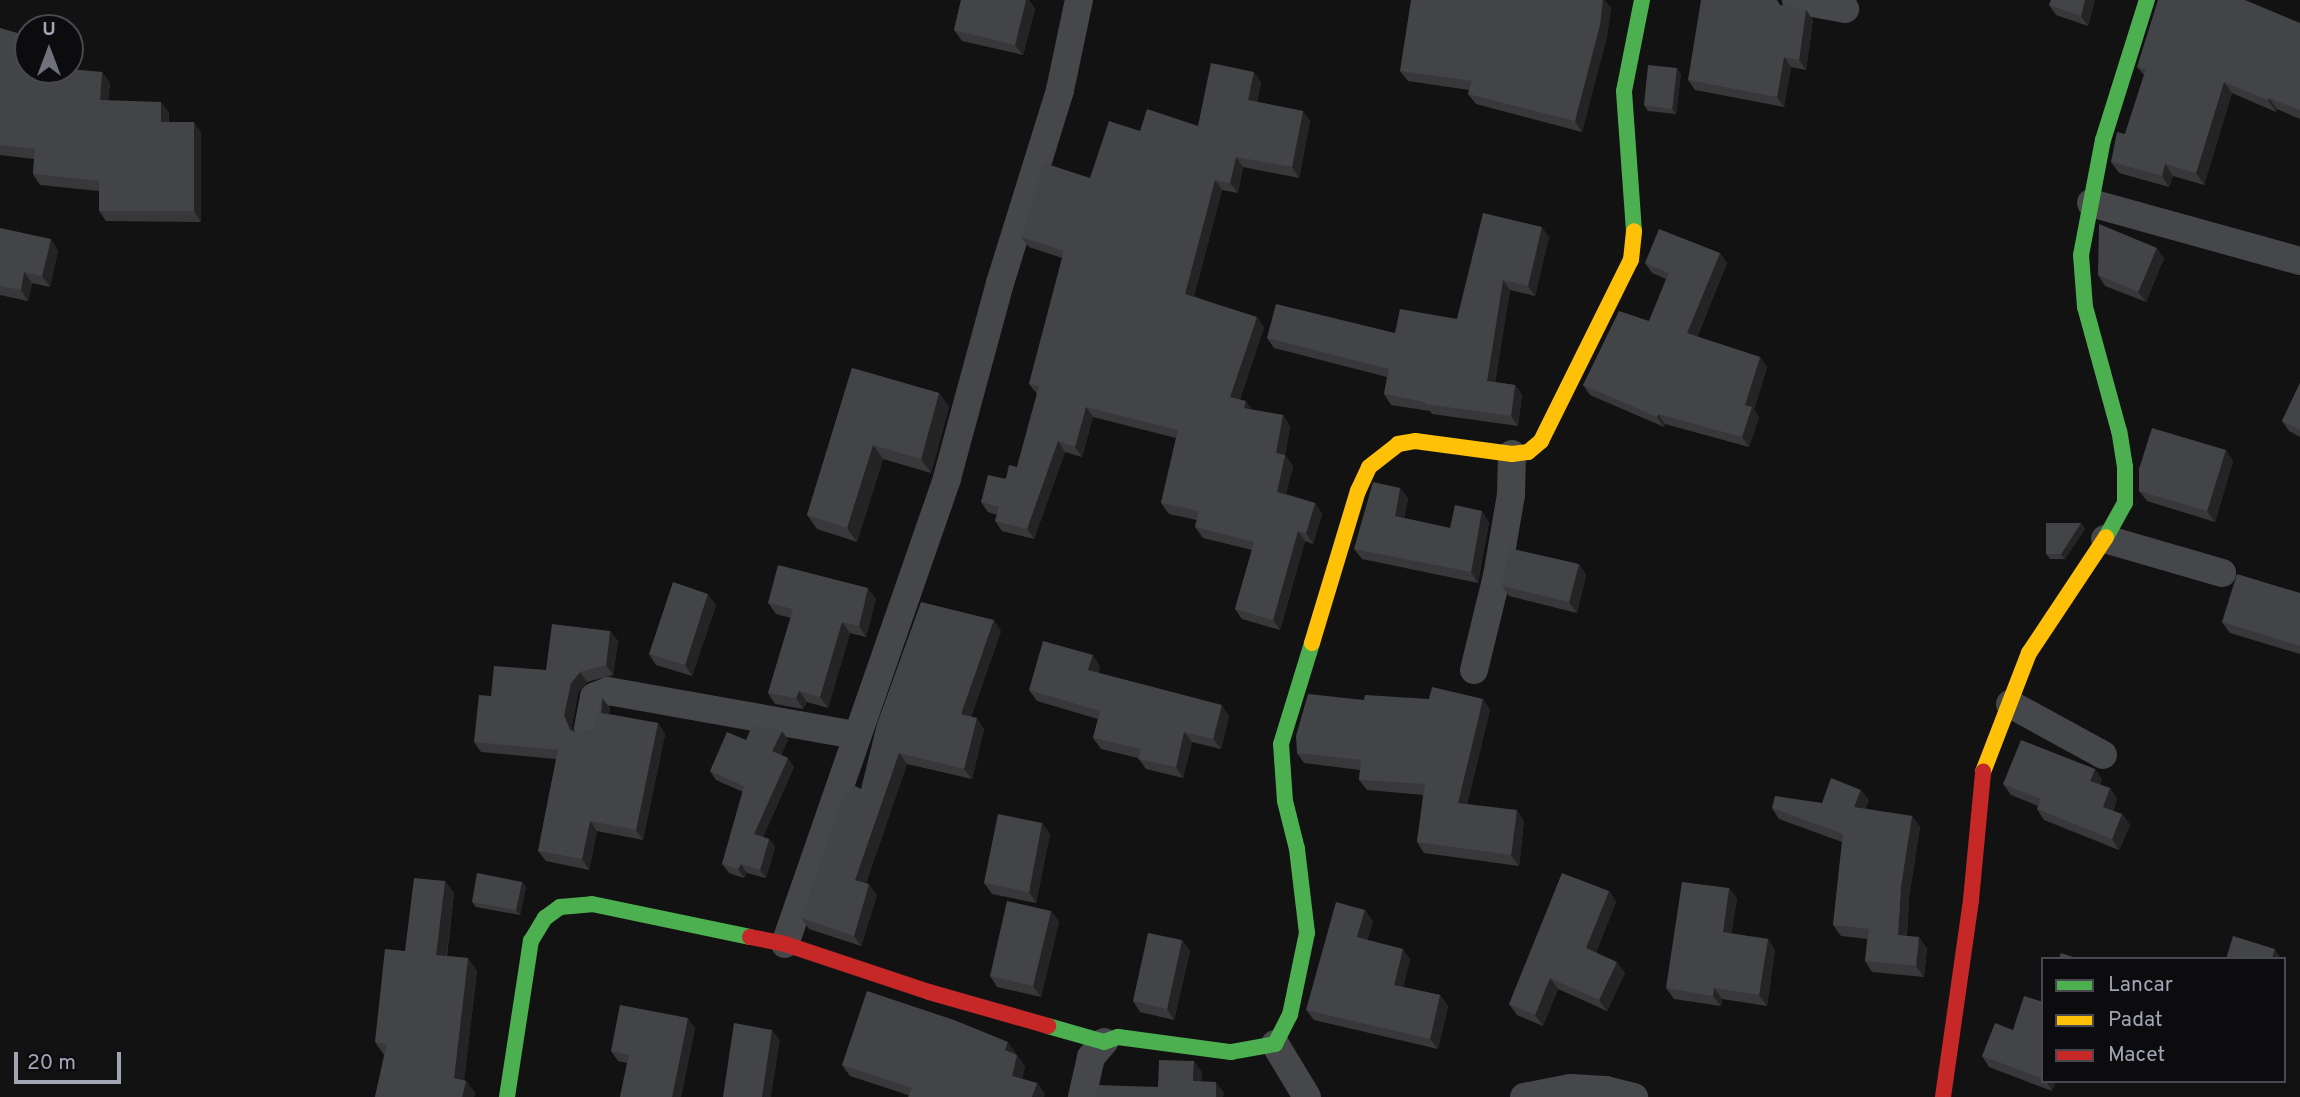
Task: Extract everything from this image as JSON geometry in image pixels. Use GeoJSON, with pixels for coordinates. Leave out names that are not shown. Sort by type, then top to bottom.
{"type":"FeatureCollection","features":[{"type":"Feature","properties":{"kind":"street"},"geometry":{"type":"LineString","coordinates":[[785,944],[855,735],[947,478],[1000,283],[1060,90],[1079,0]]}},
{"type":"Feature","properties":{"kind":"street"},"geometry":{"type":"LineString","coordinates":[[1275,1044],[1290,1015],[1307,933],[1297,849],[1285,801],[1282,744],[1358,491],[1369,467],[1398,444],[1415,441],[1512,454],[1528,452],[1541,441],[1631,260],[1635,230],[1624,91],[1642,0]]}},
{"type":"Feature","properties":{"kind":"street"},"geometry":{"type":"LineString","coordinates":[[1796,0],[1845,9]]}},
{"type":"Feature","properties":{"kind":"street"},"geometry":{"type":"LineString","coordinates":[[1943,1097],[1971,900],[1981,778],[2029,653],[2105,539],[2125,503],[2125,467],[2119,432],[2085,307],[2081,255],[2103,140],[2147,0]]}},
{"type":"Feature","properties":{"kind":"street"},"geometry":{"type":"LineString","coordinates":[[2091,203],[2300,261]]}},
{"type":"Feature","properties":{"kind":"street"},"geometry":{"type":"LineString","coordinates":[[1474,670],[1497,576],[1511,495],[1512,454]]}},
{"type":"Feature","properties":{"kind":"street"},"geometry":{"type":"LineString","coordinates":[[2105,539],[2222,573]]}},
{"type":"Feature","properties":{"kind":"street"},"geometry":{"type":"LineString","coordinates":[[588,728],[591,701],[597,693],[608,691],[855,735]]}},
{"type":"Feature","properties":{"kind":"street"},"geometry":{"type":"LineString","coordinates":[[2010,704],[2103,755]]}},
{"type":"Feature","properties":{"kind":"street"},"geometry":{"type":"LineString","coordinates":[[507,1097],[524,965],[531,941],[545,918],[560,907],[592,904],[785,944],[929,992],[1104,1042]]}},
{"type":"Feature","properties":{"kind":"street"},"geometry":{"type":"LineString","coordinates":[[1082,1097],[1091,1057],[1104,1042],[1118,1037],[1231,1052],[1275,1044]]}},
{"type":"Feature","properties":{"kind":"street"},"geometry":{"type":"LineString","coordinates":[[1275,1044],[1307,1097]]}},
{"type":"Feature","properties":{"kind":"street"},"geometry":{"type":"LineString","coordinates":[[1524,1097],[1570,1088],[1606,1090],[1634,1097]]}},
{"type":"Feature","properties":{"kind":"building"},"geometry":{"type":"Polygon","coordinates":[[[961,0],[1026,0],[1015,45],[954,30],[961,0]]]}},
{"type":"Feature","properties":{"kind":"building"},"geometry":{"type":"Polygon","coordinates":[[[1411,0],[1603,0],[1600,25],[1575,121],[1468,94],[1472,81],[1400,71],[1411,0]]]}},
{"type":"Feature","properties":{"kind":"building"},"geometry":{"type":"Polygon","coordinates":[[[1701,0],[1777,0],[1780,5],[1806,10],[1799,60],[1784,57],[1777,97],[1688,80],[1701,0]]]}},
{"type":"Feature","properties":{"kind":"building"},"geometry":{"type":"Polygon","coordinates":[[[2051,0],[2085,0],[2081,16],[2049,5],[2051,0]]]}},
{"type":"Feature","properties":{"kind":"building"},"geometry":{"type":"Polygon","coordinates":[[[2158,0],[2245,0],[2300,23],[2300,110],[2224,82],[2196,173],[2165,164],[2162,176],[2111,162],[2117,132],[2125,134],[2146,69],[2137,67],[2158,0]]]}},
{"type":"Feature","properties":{"kind":"building"},"geometry":{"type":"Polygon","coordinates":[[[0,28],[14,32],[14,84],[84,84],[84,70],[102,72],[100,100],[161,102],[161,122],[194,122],[194,211],[99,211],[99,181],[33,174],[35,149],[0,145],[0,28]]]}},
{"type":"Feature","properties":{"kind":"building"},"geometry":{"type":"Polygon","coordinates":[[[1211,63],[1254,72],[1248,100],[1303,111],[1292,167],[1236,157],[1230,183],[1215,180],[1185,294],[1257,317],[1230,397],[1246,401],[1244,408],[1283,415],[1276,453],[1285,455],[1277,492],[1315,503],[1306,533],[1298,531],[1273,620],[1235,609],[1254,542],[1195,527],[1199,511],[1161,503],[1178,430],[1086,407],[1075,447],[1058,441],[1027,529],[995,521],[999,507],[981,502],[988,475],[1006,479],[1009,465],[1017,467],[1039,386],[1029,384],[1064,251],[1021,237],[1044,163],[1090,178],[1109,121],[1140,131],[1147,109],[1198,126],[1211,63]]]}},
{"type":"Feature","properties":{"kind":"building"},"geometry":{"type":"Polygon","coordinates":[[[1648,65],[1677,68],[1672,109],[1644,105],[1648,65]]]}},
{"type":"Feature","properties":{"kind":"building"},"geometry":{"type":"Polygon","coordinates":[[[1483,213],[1542,227],[1528,286],[1503,280],[1487,381],[1515,385],[1511,416],[1425,404],[1384,394],[1389,369],[1267,338],[1276,304],[1395,333],[1400,309],[1457,319],[1483,213]]]}},
{"type":"Feature","properties":{"kind":"building"},"geometry":{"type":"Polygon","coordinates":[[[2099,224],[2157,248],[2138,292],[2098,275],[2099,224]]]}},
{"type":"Feature","properties":{"kind":"building"},"geometry":{"type":"Polygon","coordinates":[[[0,228],[51,239],[42,276],[24,272],[21,290],[0,286],[0,228]]]}},
{"type":"Feature","properties":{"kind":"building"},"geometry":{"type":"Polygon","coordinates":[[[1659,229],[1720,253],[1687,333],[1760,357],[1745,405],[1752,407],[1742,437],[1658,414],[1657,417],[1583,385],[1619,311],[1649,321],[1669,273],[1645,263],[1659,229]]]}},
{"type":"Feature","properties":{"kind":"building"},"geometry":{"type":"Polygon","coordinates":[[[852,368],[939,393],[921,459],[873,445],[847,528],[807,515],[852,368]]]}},
{"type":"Feature","properties":{"kind":"building"},"geometry":{"type":"Polygon","coordinates":[[[2300,383],[2300,430],[2282,421],[2300,383]]]}},
{"type":"Feature","properties":{"kind":"building"},"geometry":{"type":"Polygon","coordinates":[[[2152,428],[2226,450],[2207,511],[2139,491],[2139,469],[2152,428]]]}},
{"type":"Feature","properties":{"kind":"building"},"geometry":{"type":"Polygon","coordinates":[[[1373,482],[1400,488],[1395,516],[1450,528],[1455,505],[1482,511],[1471,572],[1354,549],[1373,482]]]}},
{"type":"Feature","properties":{"kind":"building"},"geometry":{"type":"Polygon","coordinates":[[[2046,523],[2081,523],[2061,554],[2046,554],[2046,523]]]}},
{"type":"Feature","properties":{"kind":"building"},"geometry":{"type":"Polygon","coordinates":[[[1509,548],[1579,564],[1569,602],[1502,586],[1509,548]]]}},
{"type":"Feature","properties":{"kind":"building"},"geometry":{"type":"Polygon","coordinates":[[[778,565],[868,588],[859,626],[842,622],[820,697],[799,691],[796,698],[768,693],[793,609],[768,603],[778,565]]]}},
{"type":"Feature","properties":{"kind":"building"},"geometry":{"type":"Polygon","coordinates":[[[2237,574],[2300,593],[2300,646],[2222,622],[2237,574]]]}},
{"type":"Feature","properties":{"kind":"building"},"geometry":{"type":"Polygon","coordinates":[[[673,582],[708,594],[685,665],[649,654],[673,582]]]}},
{"type":"Feature","properties":{"kind":"building"},"geometry":{"type":"Polygon","coordinates":[[[921,602],[994,620],[961,714],[977,718],[964,769],[899,753],[855,880],[869,884],[854,936],[801,918],[844,793],[851,795],[855,786],[861,789],[877,724],[921,602]]]}},
{"type":"Feature","properties":{"kind":"building"},"geometry":{"type":"Polygon","coordinates":[[[552,624],[610,631],[606,665],[580,672],[571,683],[564,715],[570,730],[578,734],[593,729],[602,698],[601,713],[658,723],[636,830],[590,821],[582,859],[538,851],[558,750],[474,742],[479,695],[491,696],[494,666],[546,670],[552,624]]]}},
{"type":"Feature","properties":{"kind":"building"},"geometry":{"type":"Polygon","coordinates":[[[1043,641],[1093,655],[1088,670],[1222,705],[1213,739],[1184,732],[1176,767],[1138,759],[1141,749],[1093,738],[1100,711],[1029,690],[1043,641]]]}},
{"type":"Feature","properties":{"kind":"building"},"geometry":{"type":"Polygon","coordinates":[[[1432,687],[1483,699],[1458,803],[1517,810],[1511,855],[1417,842],[1425,784],[1359,780],[1361,760],[1297,753],[1296,736],[1308,694],[1364,700],[1365,695],[1429,699],[1432,687]]]}},
{"type":"Feature","properties":{"kind":"building"},"geometry":{"type":"Polygon","coordinates":[[[752,726],[782,731],[772,751],[788,758],[754,834],[769,839],[760,870],[741,864],[738,869],[722,864],[744,786],[710,771],[727,732],[746,740],[752,726]]]}},
{"type":"Feature","properties":{"kind":"building"},"geometry":{"type":"Polygon","coordinates":[[[2021,740],[2095,769],[2090,781],[2110,788],[2103,807],[2122,814],[2112,839],[2037,809],[2041,799],[2003,784],[2021,740]]]}},
{"type":"Feature","properties":{"kind":"building"},"geometry":{"type":"Polygon","coordinates":[[[1831,778],[1861,790],[1854,807],[1912,816],[1901,886],[1898,935],[1919,937],[1916,966],[1865,961],[1869,929],[1833,925],[1843,834],[1772,808],[1775,796],[1822,803],[1831,778]]]}},
{"type":"Feature","properties":{"kind":"building"},"geometry":{"type":"Polygon","coordinates":[[[998,814],[1042,823],[1029,892],[984,883],[998,814]]]}},
{"type":"Feature","properties":{"kind":"building"},"geometry":{"type":"Polygon","coordinates":[[[477,873],[522,882],[516,910],[472,902],[477,873]]]}},
{"type":"Feature","properties":{"kind":"building"},"geometry":{"type":"Polygon","coordinates":[[[1562,873],[1609,891],[1586,948],[1617,962],[1599,1000],[1550,978],[1535,1015],[1509,1004],[1562,873]]]}},
{"type":"Feature","properties":{"kind":"building"},"geometry":{"type":"Polygon","coordinates":[[[414,878],[445,881],[436,955],[468,958],[454,1078],[466,1081],[462,1097],[375,1097],[387,1044],[375,1042],[385,949],[405,951],[414,878]]]}},
{"type":"Feature","properties":{"kind":"building"},"geometry":{"type":"Polygon","coordinates":[[[1682,882],[1729,888],[1723,932],[1768,939],[1759,995],[1714,988],[1713,996],[1666,988],[1682,882]]]}},
{"type":"Feature","properties":{"kind":"building"},"geometry":{"type":"Polygon","coordinates":[[[1007,901],[1051,911],[1033,986],[990,976],[1007,901]]]}},
{"type":"Feature","properties":{"kind":"building"},"geometry":{"type":"Polygon","coordinates":[[[1336,902],[1365,910],[1357,937],[1403,949],[1394,985],[1440,995],[1430,1039],[1306,1010],[1336,902]]]}},
{"type":"Feature","properties":{"kind":"building"},"geometry":{"type":"Polygon","coordinates":[[[1148,933],[1182,940],[1167,1009],[1133,1001],[1148,933]]]}},
{"type":"Feature","properties":{"kind":"building"},"geometry":{"type":"Polygon","coordinates":[[[2233,936],[2275,949],[2273,957],[2227,957],[2233,936]]]}},
{"type":"Feature","properties":{"kind":"building"},"geometry":{"type":"Polygon","coordinates":[[[867,991],[954,1020],[1008,1042],[1005,1050],[1017,1055],[1012,1076],[1037,1083],[1032,1097],[908,1097],[912,1088],[842,1065],[867,991]]]}},
{"type":"Feature","properties":{"kind":"building"},"geometry":{"type":"Polygon","coordinates":[[[2024,996],[2041,1001],[2041,1078],[1982,1056],[1995,1023],[2013,1030],[2024,996]]]}},
{"type":"Feature","properties":{"kind":"building"},"geometry":{"type":"Polygon","coordinates":[[[620,1005],[688,1018],[672,1097],[620,1097],[629,1055],[611,1051],[620,1005]]]}},
{"type":"Feature","properties":{"kind":"building"},"geometry":{"type":"Polygon","coordinates":[[[734,1023],[772,1030],[762,1097],[723,1097],[734,1023]]]}},
{"type":"Feature","properties":{"kind":"building"},"geometry":{"type":"Polygon","coordinates":[[[1159,1060],[1194,1061],[1193,1081],[1216,1082],[1216,1097],[1096,1097],[1097,1085],[1158,1087],[1159,1060]]]}},
{"type":"Feature","properties":{"kind":"traffic: fast"},"geometry":{"type":"LineString","coordinates":[[1634,231],[1624,91],[1642,0]]}},
{"type":"Feature","properties":{"kind":"traffic: fast"},"geometry":{"type":"LineString","coordinates":[[2106,537],[2125,503],[2125,467],[2119,431],[2085,307],[2081,255],[2103,140],[2147,0]]}},
{"type":"Feature","properties":{"kind":"traffic: fast"},"geometry":{"type":"LineString","coordinates":[[1048,1026],[1104,1042],[1118,1037],[1231,1052],[1275,1044],[1290,1015],[1307,933],[1297,849],[1285,801],[1281,744],[1312,643]]}},
{"type":"Feature","properties":{"kind":"traffic: fast"},"geometry":{"type":"LineString","coordinates":[[507,1097],[531,941],[545,918],[560,907],[592,904],[750,937]]}},
{"type":"Feature","properties":{"kind":"traffic: slow"},"geometry":{"type":"LineString","coordinates":[[1312,643],[1358,491],[1369,467],[1398,444],[1415,441],[1512,454],[1528,452],[1541,441],[1631,260],[1634,231]]}},
{"type":"Feature","properties":{"kind":"traffic: slow"},"geometry":{"type":"LineString","coordinates":[[1983,772],[2029,653],[2106,537]]}},
{"type":"Feature","properties":{"kind":"traffic: jam"},"geometry":{"type":"LineString","coordinates":[[1943,1097],[1971,900],[1983,772]]}},
{"type":"Feature","properties":{"kind":"traffic: jam"},"geometry":{"type":"LineString","coordinates":[[750,937],[785,944],[929,992],[1048,1026]]}}]}
